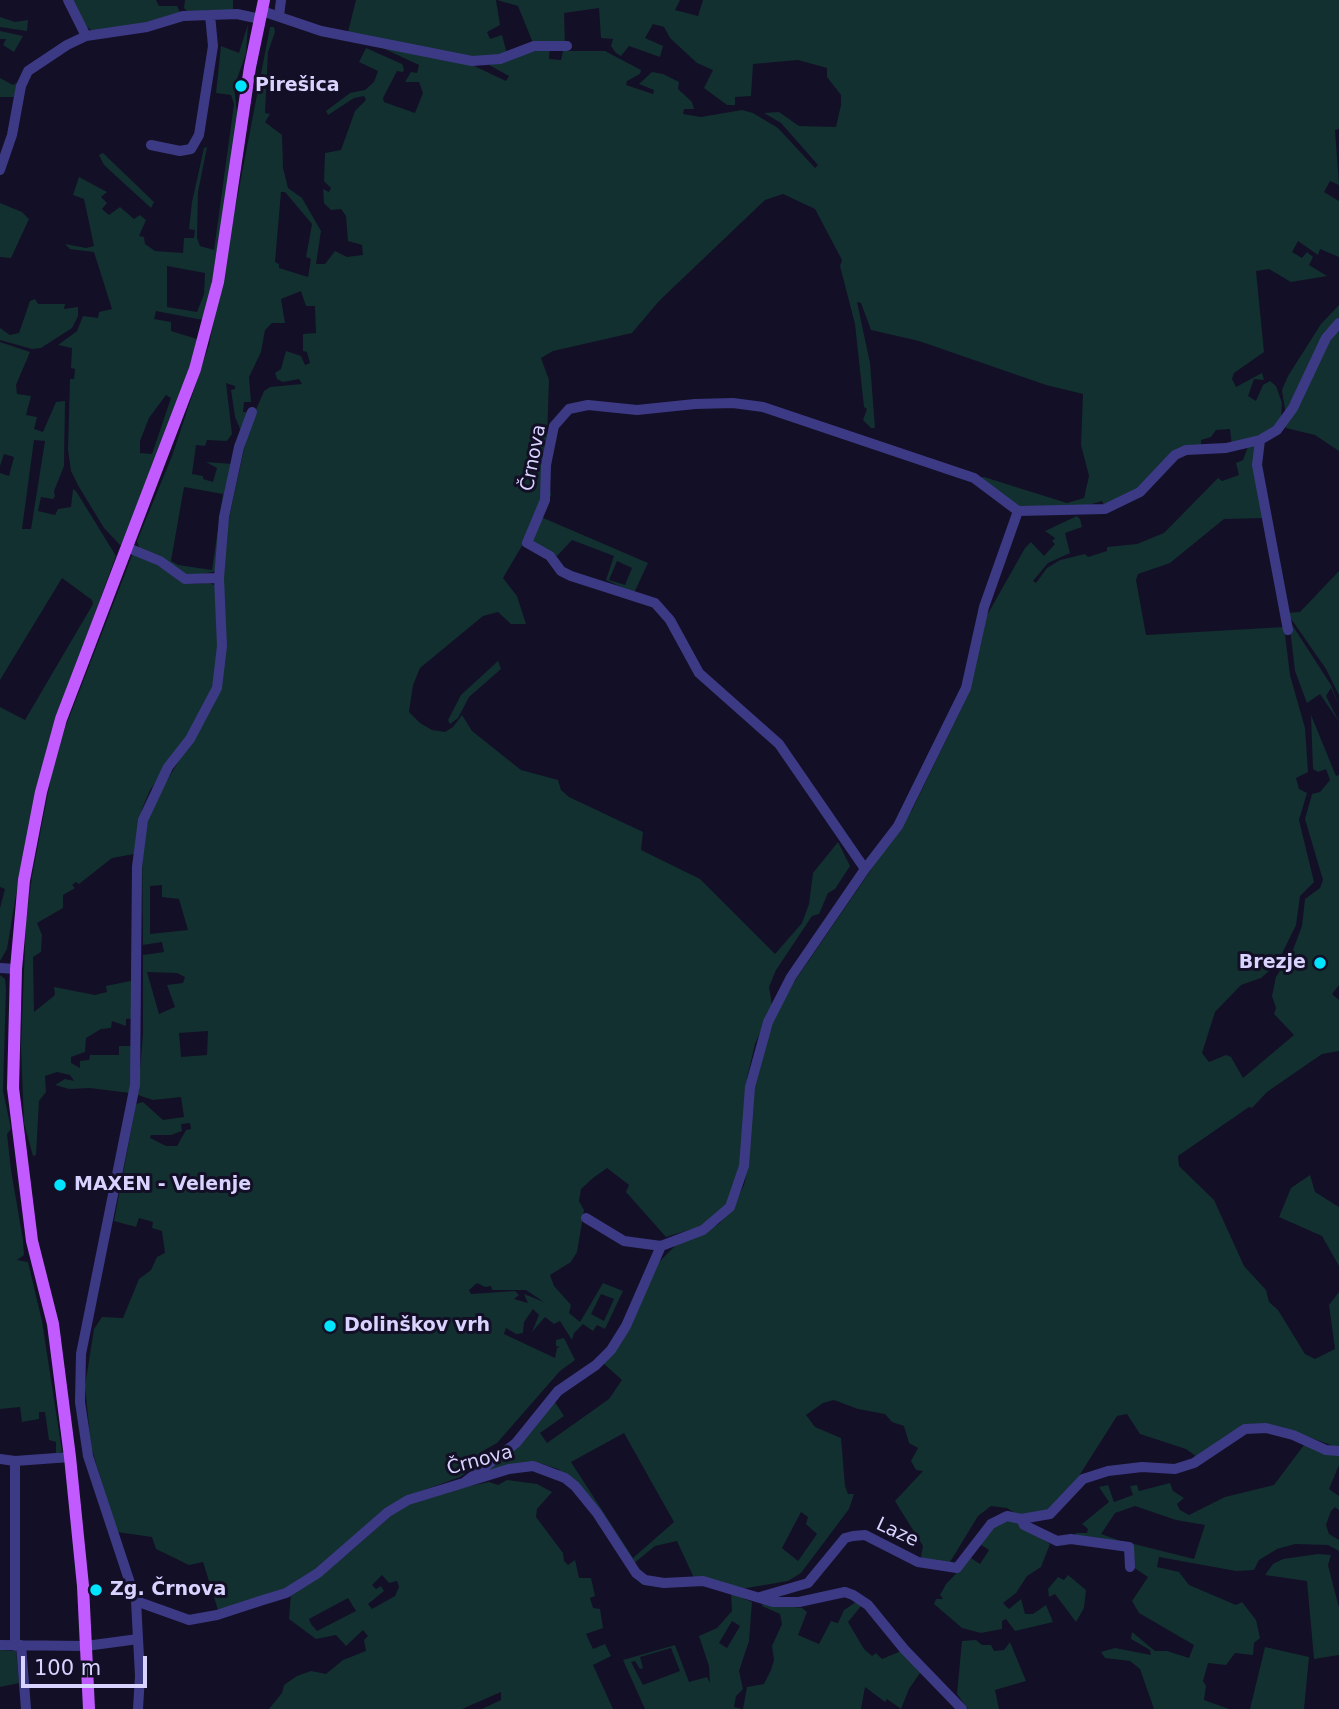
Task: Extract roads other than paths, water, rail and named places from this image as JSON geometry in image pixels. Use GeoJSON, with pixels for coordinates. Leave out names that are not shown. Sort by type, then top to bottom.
{"type":"FeatureCollection","features":[{"type":"Feature","properties":{"kind":"main road"},"geometry":{"type":"LineString","coordinates":[[89,1709],[70,1457],[53,1324],[32,1241],[15,1100],[16,969],[24,880],[41,792],[61,719],[195,369],[218,282],[262,10]]}},
{"type":"Feature","properties":{"kind":"street"},"geometry":{"type":"LineString","coordinates":[[68,0],[86,36]]}},
{"type":"Feature","properties":{"kind":"street"},"geometry":{"type":"LineString","coordinates":[[279,16],[281,0]]}},
{"type":"Feature","properties":{"kind":"street"},"geometry":{"type":"LineString","coordinates":[[0,170],[28,71],[86,36],[147,27],[183,16],[262,10],[321,31],[472,61],[499,59],[534,46],[567,46]]}},
{"type":"Feature","properties":{"kind":"street"},"geometry":{"type":"LineString","coordinates":[[151,145],[180,151],[191,149],[199,135],[213,46],[210,15]]}},
{"type":"Feature","properties":{"kind":"street"},"geometry":{"type":"LineString","coordinates":[[586,1218],[624,1241],[661,1246],[703,1230],[730,1207],[744,1166],[750,1087],[768,1022],[791,977],[865,869],[898,827],[966,688],[984,607],[1018,511],[1105,509],[1140,492],[1175,455],[1261,440],[1282,424],[1293,408],[1312,361],[1339,323]]}},
{"type":"Feature","properties":{"kind":"street","name":"Črnova"},"geometry":{"type":"LineString","coordinates":[[865,869],[779,744],[699,673],[670,620],[655,603],[571,576],[561,571],[550,556],[527,543],[545,500],[546,465],[554,426],[569,409],[588,405],[638,410],[733,403],[763,407],[974,478],[1018,511]]}},
{"type":"Feature","properties":{"kind":"street"},"geometry":{"type":"LineString","coordinates":[[138,1709],[136,1601],[88,1456],[80,1402],[81,1354],[135,1085],[137,867],[143,820],[163,778],[190,739],[217,688],[222,646],[219,578],[225,517],[239,447],[252,412]]}},
{"type":"Feature","properties":{"kind":"street"},"geometry":{"type":"LineString","coordinates":[[1261,440],[1257,465],[1288,630]]}},
{"type":"Feature","properties":{"kind":"street"},"geometry":{"type":"LineString","coordinates":[[126,547],[160,561],[185,579],[219,578]]}},
{"type":"Feature","properties":{"kind":"street"},"geometry":{"type":"LineString","coordinates":[[0,968],[16,969]]}},
{"type":"Feature","properties":{"kind":"street"},"geometry":{"type":"LineString","coordinates":[[465,1482],[516,1443],[558,1391],[596,1365],[611,1350],[626,1326],[661,1246]]}},
{"type":"Feature","properties":{"kind":"street","name":"Laze"},"geometry":{"type":"LineString","coordinates":[[756,1597],[808,1583],[845,1538],[864,1535],[918,1562],[953,1569],[968,1558],[991,1524],[1000,1518],[1007,1516],[1021,1519],[1050,1514],[1083,1479],[1142,1466],[1175,1469],[1194,1463],[1245,1429],[1266,1428],[1293,1434],[1315,1446],[1339,1451]]}},
{"type":"Feature","properties":{"kind":"street"},"geometry":{"type":"LineString","coordinates":[[0,1459],[15,1461],[70,1457]]}},
{"type":"Feature","properties":{"kind":"street"},"geometry":{"type":"LineString","coordinates":[[15,1461],[18,1646],[26,1709]]}},
{"type":"Feature","properties":{"kind":"street","name":"Črnova"},"geometry":{"type":"LineString","coordinates":[[136,1601],[189,1620],[217,1615],[286,1592],[338,1558],[387,1512],[408,1500],[509,1469],[533,1466],[565,1478],[580,1492],[636,1573],[645,1580],[664,1583],[703,1581],[773,1602],[799,1602],[832,1594],[853,1595],[868,1605],[904,1649],[962,1709]]}},
{"type":"Feature","properties":{"kind":"street"},"geometry":{"type":"LineString","coordinates":[[1021,1519],[1024,1525],[1057,1541],[1072,1539],[1129,1547],[1130,1567]]}},
{"type":"Feature","properties":{"kind":"street"},"geometry":{"type":"LineString","coordinates":[[0,1646],[86,1646],[138,1639]]}},
{"type":"Feature","properties":{"kind":"place","name":"Pirešica"},"geometry":{"type":"Point","coordinates":[241,86]}},
{"type":"Feature","properties":{"kind":"place","name":"Brezje"},"geometry":{"type":"Point","coordinates":[1320,963]}},
{"type":"Feature","properties":{"kind":"place","name":"MAXEN - Velenje"},"geometry":{"type":"Point","coordinates":[60,1185]}},
{"type":"Feature","properties":{"kind":"place","name":"Dolinškov vrh"},"geometry":{"type":"Point","coordinates":[330,1326]}},
{"type":"Feature","properties":{"kind":"place","name":"Zg. Črnova"},"geometry":{"type":"Point","coordinates":[96,1590]}}]}
